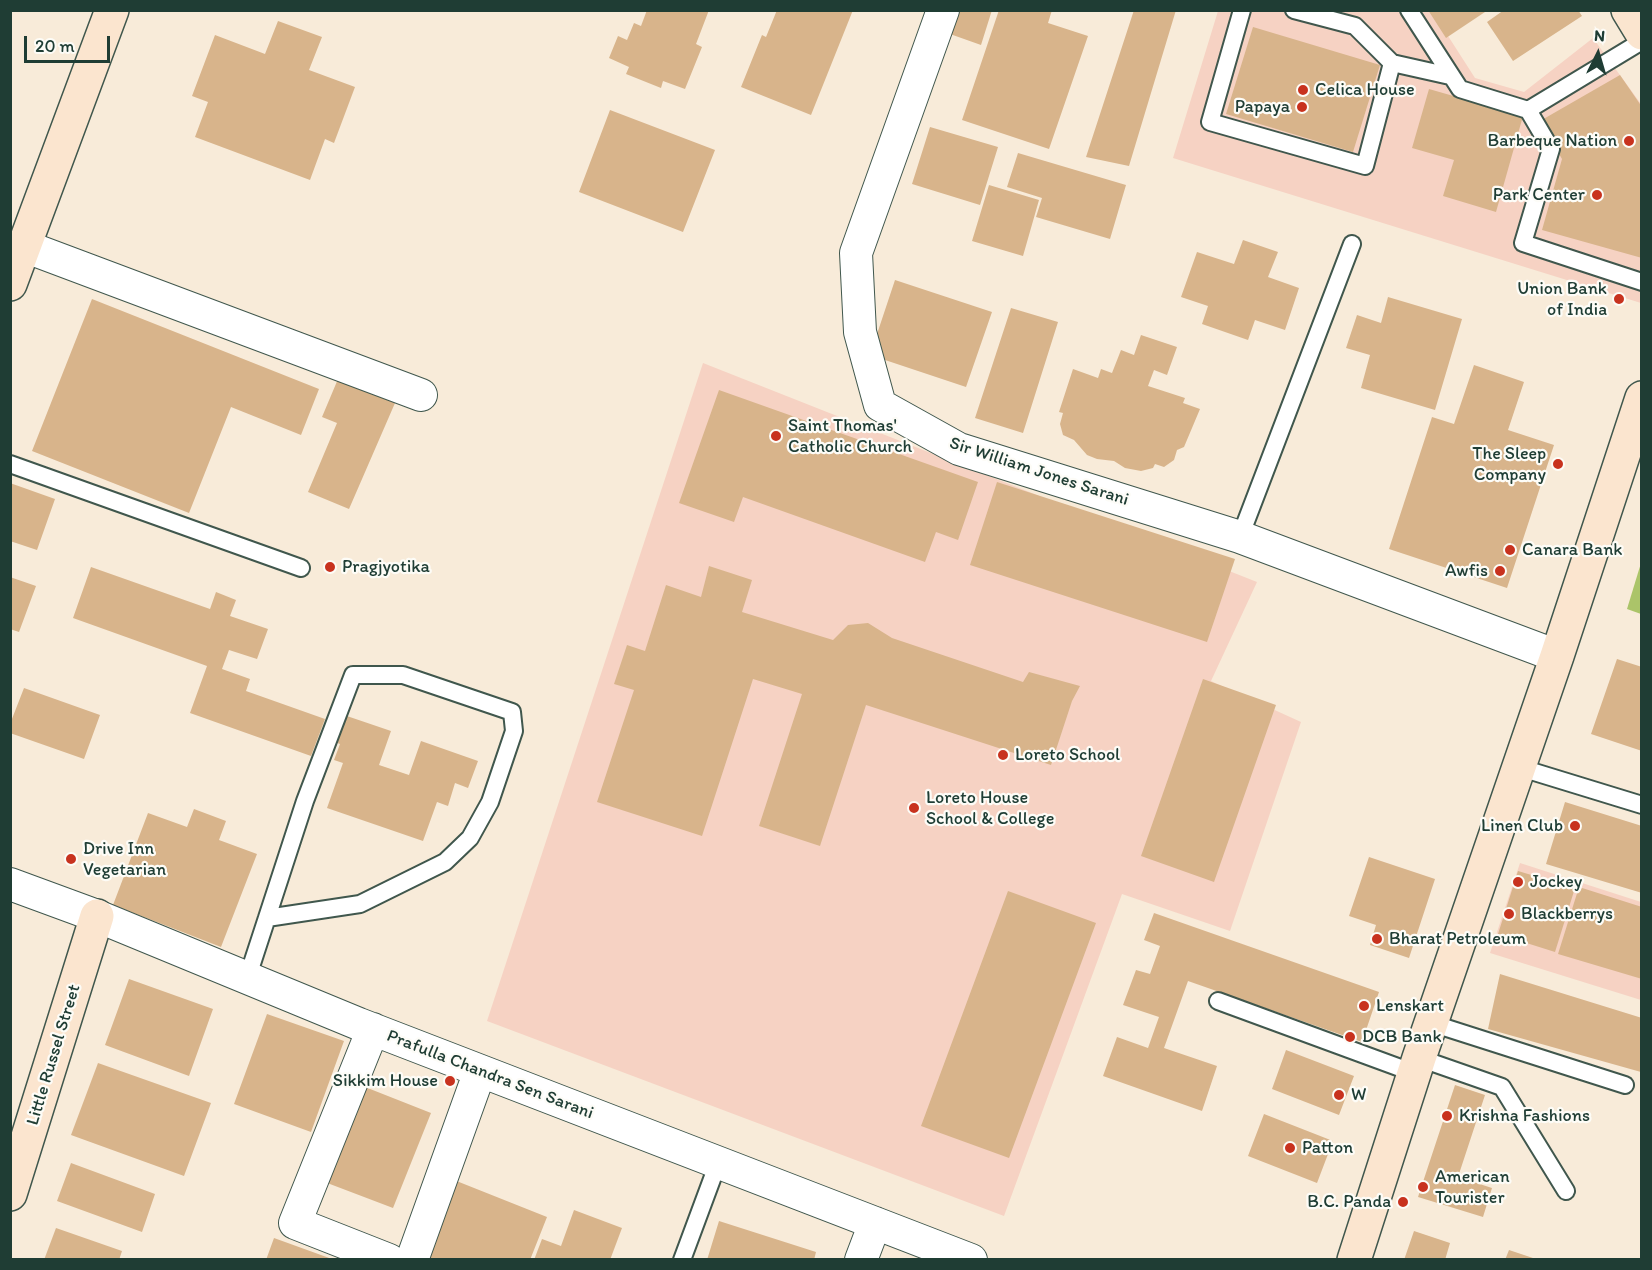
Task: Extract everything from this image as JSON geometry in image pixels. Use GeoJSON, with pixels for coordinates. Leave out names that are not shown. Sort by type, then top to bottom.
{"type":"FeatureCollection","features":[{"type":"Feature","properties":{"kind":"main road"},"geometry":{"type":"LineString","coordinates":[[10,284],[112,10]]}},
{"type":"Feature","properties":{"kind":"main road"},"geometry":{"type":"LineString","coordinates":[[1628,10],[1641,33]]}},
{"type":"Feature","properties":{"kind":"main road"},"geometry":{"type":"LineString","coordinates":[[1354,1260],[1431,1023],[1557,657],[1641,398]]}},
{"type":"Feature","properties":{"kind":"main road","name":"Little Russel Street"},"geometry":{"type":"LineString","coordinates":[[10,1194],[97,916]]}},
{"type":"Feature","properties":{"kind":"street","name":"Sir William Jones Sarani"},"geometry":{"type":"LineString","coordinates":[[943,10],[856,253],[860,332],[880,405],[959,449],[1239,537],[1557,657]]}},
{"type":"Feature","properties":{"kind":"street"},"geometry":{"type":"LineString","coordinates":[[24,246],[421,395]]}},
{"type":"Feature","properties":{"kind":"street","name":"Prafulla Chandra Sen Sarani"},"geometry":{"type":"LineString","coordinates":[[10,884],[97,916],[247,979],[480,1071],[971,1260]]}},
{"type":"Feature","properties":{"kind":"street"},"geometry":{"type":"LineString","coordinates":[[373,1029],[295,1223],[389,1260]]}},
{"type":"Feature","properties":{"kind":"street"},"geometry":{"type":"LineString","coordinates":[[412,1260],[480,1071]]}},
{"type":"Feature","properties":{"kind":"street"},"geometry":{"type":"LineString","coordinates":[[861,1260],[875,1223]]}},
{"type":"Feature","properties":{"kind":"lane"},"geometry":{"type":"LineString","coordinates":[[1242,10],[1210,122],[1365,166],[1392,63]]}},
{"type":"Feature","properties":{"kind":"lane"},"geometry":{"type":"LineString","coordinates":[[1294,10],[1356,18],[1392,63],[1450,76]]}},
{"type":"Feature","properties":{"kind":"lane"},"geometry":{"type":"LineString","coordinates":[[1409,10],[1460,89],[1528,110],[1551,149],[1522,243],[1641,282]]}},
{"type":"Feature","properties":{"kind":"lane"},"geometry":{"type":"LineString","coordinates":[[1528,110],[1641,41]]}},
{"type":"Feature","properties":{"kind":"lane"},"geometry":{"type":"LineString","coordinates":[[1239,537],[1352,244]]}},
{"type":"Feature","properties":{"kind":"lane"},"geometry":{"type":"LineString","coordinates":[[10,464],[301,568]]}},
{"type":"Feature","properties":{"kind":"lane"},"geometry":{"type":"LineString","coordinates":[[247,979],[305,801],[353,675],[403,675],[512,712],[514,731],[490,802],[470,838],[445,862],[360,904],[267,918]]}},
{"type":"Feature","properties":{"kind":"lane"},"geometry":{"type":"LineString","coordinates":[[1518,767],[1641,805]]}},
{"type":"Feature","properties":{"kind":"lane"},"geometry":{"type":"LineString","coordinates":[[1218,1001],[1417,1066],[1502,1087],[1566,1191]]}},
{"type":"Feature","properties":{"kind":"lane"},"geometry":{"type":"LineString","coordinates":[[1431,1023],[1625,1085]]}},
{"type":"Feature","properties":{"kind":"lane"},"geometry":{"type":"LineString","coordinates":[[682,1260],[718,1163]]}},
{"type":"Feature","properties":{"kind":"shaded area"},"geometry":{"type":"Polygon","coordinates":[[[1218,11],[1432,11],[1475,78],[1524,92],[1593,38],[1641,104],[1641,303],[1173,158],[1218,11]]]}},
{"type":"Feature","properties":{"kind":"shaded area","name":"Loreto House School & College"},"geometry":{"type":"Polygon","coordinates":[[[703,363],[1257,582],[1211,681],[1301,722],[1230,931],[1122,894],[1004,1216],[487,1021],[703,363]]]}},
{"type":"Feature","properties":{"kind":"shaded area"},"geometry":{"type":"Polygon","coordinates":[[[1520,863],[1641,902],[1641,1000],[1490,953],[1520,863]]]}},
{"type":"Feature","properties":{"kind":"green space"},"geometry":{"type":"Polygon","coordinates":[[[1641,563],[1641,614],[1627,609],[1641,563]]]}},
{"type":"Feature","properties":{"kind":"building"},"geometry":{"type":"Polygon","coordinates":[[[647,10],[709,10],[696,44],[702,47],[685,89],[663,81],[661,88],[626,74],[629,67],[609,58],[618,36],[627,40],[634,23],[641,26],[647,10]]]}},
{"type":"Feature","properties":{"kind":"building"},"geometry":{"type":"Polygon","coordinates":[[[777,10],[853,10],[811,115],[741,87],[762,35],[766,37],[777,10]]]}},
{"type":"Feature","properties":{"kind":"building"},"geometry":{"type":"Polygon","coordinates":[[[958,10],[992,10],[981,45],[950,34],[958,10]]]}},
{"type":"Feature","properties":{"kind":"building"},"geometry":{"type":"Polygon","coordinates":[[[999,10],[1052,10],[1048,23],[1088,36],[1049,149],[962,120],[999,10]]]}},
{"type":"Feature","properties":{"kind":"building"},"geometry":{"type":"Polygon","coordinates":[[[1134,10],[1176,10],[1129,166],[1086,157],[1134,10]]]}},
{"type":"Feature","properties":{"kind":"building"},"geometry":{"type":"Polygon","coordinates":[[[1428,10],[1488,10],[1446,38],[1428,10]]]}},
{"type":"Feature","properties":{"kind":"building"},"geometry":{"type":"Polygon","coordinates":[[[1504,10],[1578,10],[1582,16],[1513,61],[1487,22],[1504,10]]]}},
{"type":"Feature","properties":{"kind":"building"},"geometry":{"type":"Polygon","coordinates":[[[278,21],[322,37],[309,70],[355,87],[334,143],[325,139],[310,180],[195,137],[208,102],[192,96],[215,35],[265,54],[278,21]]]}},
{"type":"Feature","properties":{"kind":"building","name":"Celica House"},"geometry":{"type":"Polygon","coordinates":[[[1253,27],[1380,65],[1353,152],[1226,114],[1253,27]]]}},
{"type":"Feature","properties":{"kind":"building","name":"Park Center"},"geometry":{"type":"Polygon","coordinates":[[[1620,75],[1642,107],[1642,258],[1542,230],[1562,159],[1540,121],[1620,75]]]}},
{"type":"Feature","properties":{"kind":"building"},"geometry":{"type":"Polygon","coordinates":[[[1429,89],[1523,116],[1496,212],[1443,196],[1454,160],[1412,148],[1429,89]]]}},
{"type":"Feature","properties":{"kind":"building"},"geometry":{"type":"Polygon","coordinates":[[[610,110],[715,150],[683,232],[579,192],[610,110]]]}},
{"type":"Feature","properties":{"kind":"building"},"geometry":{"type":"Polygon","coordinates":[[[930,127],[998,147],[980,205],[912,184],[930,127]]]}},
{"type":"Feature","properties":{"kind":"building"},"geometry":{"type":"Polygon","coordinates":[[[1018,153],[1126,185],[1110,239],[1036,217],[1042,198],[1007,187],[1018,153]]]}},
{"type":"Feature","properties":{"kind":"building"},"geometry":{"type":"Polygon","coordinates":[[[989,185],[1039,200],[1023,256],[972,241],[989,185]]]}},
{"type":"Feature","properties":{"kind":"building"},"geometry":{"type":"Polygon","coordinates":[[[1243,240],[1278,252],[1268,277],[1299,288],[1285,330],[1255,320],[1248,340],[1202,324],[1208,306],[1181,297],[1197,252],[1234,264],[1243,240]]]}},
{"type":"Feature","properties":{"kind":"building"},"geometry":{"type":"Polygon","coordinates":[[[895,280],[992,312],[966,387],[870,355],[895,280]]]}},
{"type":"Feature","properties":{"kind":"building"},"geometry":{"type":"Polygon","coordinates":[[[1388,297],[1462,319],[1435,410],[1361,388],[1370,355],[1346,348],[1357,315],[1381,323],[1388,297]]]}},
{"type":"Feature","properties":{"kind":"building"},"geometry":{"type":"Polygon","coordinates":[[[92,299],[319,389],[301,435],[231,407],[189,513],[32,451],[92,299]]]}},
{"type":"Feature","properties":{"kind":"building"},"geometry":{"type":"Polygon","coordinates":[[[1011,308],[1058,322],[1023,433],[975,418],[1011,308]]]}},
{"type":"Feature","properties":{"kind":"building"},"geometry":{"type":"Polygon","coordinates":[[[1141,335],[1177,347],[1167,375],[1154,370],[1148,386],[1185,398],[1183,403],[1200,409],[1184,447],[1177,450],[1174,460],[1164,467],[1155,464],[1153,468],[1141,471],[1125,468],[1114,461],[1087,455],[1074,440],[1063,435],[1060,424],[1063,413],[1059,412],[1073,369],[1098,378],[1101,369],[1112,373],[1121,350],[1134,355],[1141,335]]]}},
{"type":"Feature","properties":{"kind":"building"},"geometry":{"type":"Polygon","coordinates":[[[1474,365],[1524,382],[1508,430],[1554,445],[1507,588],[1389,549],[1432,417],[1454,424],[1474,365]]]}},
{"type":"Feature","properties":{"kind":"building"},"geometry":{"type":"Polygon","coordinates":[[[338,379],[395,403],[349,509],[308,492],[337,423],[322,417],[338,379]]]}},
{"type":"Feature","properties":{"kind":"building","name":"Saint Thomas' Catholic Church"},"geometry":{"type":"Polygon","coordinates":[[[719,390],[978,482],[958,540],[936,532],[925,562],[743,497],[734,522],[679,503],[719,390]]]}},
{"type":"Feature","properties":{"kind":"building"},"geometry":{"type":"Polygon","coordinates":[[[997,482],[1235,559],[1207,642],[970,565],[997,482]]]}},
{"type":"Feature","properties":{"kind":"building"},"geometry":{"type":"Polygon","coordinates":[[[10,483],[55,499],[37,550],[10,541],[10,483]]]}},
{"type":"Feature","properties":{"kind":"building"},"geometry":{"type":"Polygon","coordinates":[[[709,566],[752,580],[742,612],[833,640],[848,625],[868,623],[892,638],[1023,682],[1029,672],[1080,686],[1072,701],[1051,765],[866,705],[820,846],[759,826],[802,694],[753,679],[702,836],[597,802],[634,690],[614,684],[627,645],[645,651],[666,585],[701,597],[709,566]]]}},
{"type":"Feature","properties":{"kind":"building"},"geometry":{"type":"Polygon","coordinates":[[[91,567],[210,609],[216,592],[236,600],[230,616],[268,629],[257,659],[229,650],[222,669],[250,679],[246,691],[325,719],[311,756],[190,713],[207,666],[73,618],[91,567]]]}},
{"type":"Feature","properties":{"kind":"building"},"geometry":{"type":"Polygon","coordinates":[[[10,577],[36,586],[19,632],[10,629],[10,577]]]}},
{"type":"Feature","properties":{"kind":"building"},"geometry":{"type":"Polygon","coordinates":[[[1617,659],[1642,667],[1642,751],[1591,734],[1617,659]]]}},
{"type":"Feature","properties":{"kind":"building"},"geometry":{"type":"Polygon","coordinates":[[[1203,679],[1276,705],[1214,882],[1141,856],[1203,679]]]}},
{"type":"Feature","properties":{"kind":"building"},"geometry":{"type":"Polygon","coordinates":[[[24,688],[100,715],[84,759],[10,733],[10,724],[24,688]]]}},
{"type":"Feature","properties":{"kind":"building"},"geometry":{"type":"Polygon","coordinates":[[[341,714],[391,731],[379,765],[409,775],[421,741],[478,761],[468,788],[455,783],[448,806],[437,802],[423,841],[327,808],[343,763],[334,760],[340,744],[332,741],[341,714]]]}},
{"type":"Feature","properties":{"kind":"building"},"geometry":{"type":"Polygon","coordinates":[[[1565,802],[1642,826],[1642,893],[1546,864],[1565,802]]]}},
{"type":"Feature","properties":{"kind":"building"},"geometry":{"type":"Polygon","coordinates":[[[194,809],[226,821],[219,840],[257,854],[221,947],[113,905],[148,813],[187,827],[194,809]]]}},
{"type":"Feature","properties":{"kind":"building"},"geometry":{"type":"Polygon","coordinates":[[[1369,857],[1435,879],[1409,958],[1370,945],[1376,925],[1349,916],[1369,857]]]}},
{"type":"Feature","properties":{"kind":"building"},"geometry":{"type":"Polygon","coordinates":[[[1518,871],[1575,888],[1555,952],[1498,934],[1518,871]]]}},
{"type":"Feature","properties":{"kind":"building"},"geometry":{"type":"Polygon","coordinates":[[[1579,887],[1642,907],[1642,979],[1558,954],[1579,887]]]}},
{"type":"Feature","properties":{"kind":"building"},"geometry":{"type":"Polygon","coordinates":[[[1008,891],[1096,923],[1009,1158],[921,1126],[1008,891]]]}},
{"type":"Feature","properties":{"kind":"building"},"geometry":{"type":"Polygon","coordinates":[[[1154,913],[1379,992],[1362,1042],[1188,981],[1164,1048],[1217,1066],[1202,1111],[1103,1076],[1117,1037],[1148,1048],[1159,1017],[1123,1005],[1136,970],[1150,974],[1160,946],[1144,940],[1154,913]]]}},
{"type":"Feature","properties":{"kind":"building"},"geometry":{"type":"Polygon","coordinates":[[[1500,974],[1642,1018],[1641,1072],[1488,1029],[1500,974]]]}},
{"type":"Feature","properties":{"kind":"building"},"geometry":{"type":"Polygon","coordinates":[[[129,979],[213,1009],[189,1076],[105,1045],[129,979]]]}},
{"type":"Feature","properties":{"kind":"building"},"geometry":{"type":"Polygon","coordinates":[[[267,1014],[344,1041],[311,1132],[234,1104],[267,1014]]]}},
{"type":"Feature","properties":{"kind":"building"},"geometry":{"type":"Polygon","coordinates":[[[1286,1050],[1354,1076],[1339,1115],[1272,1089],[1286,1050]]]}},
{"type":"Feature","properties":{"kind":"building"},"geometry":{"type":"Polygon","coordinates":[[[98,1063],[211,1103],[184,1176],[71,1135],[98,1063]]]}},
{"type":"Feature","properties":{"kind":"building"},"geometry":{"type":"Polygon","coordinates":[[[360,1085],[431,1113],[393,1208],[322,1181],[360,1085]]]}},
{"type":"Feature","properties":{"kind":"building"},"geometry":{"type":"Polygon","coordinates":[[[1455,1085],[1485,1095],[1458,1177],[1492,1188],[1483,1217],[1418,1197],[1455,1085]]]}},
{"type":"Feature","properties":{"kind":"building","name":"Patton"},"geometry":{"type":"Polygon","coordinates":[[[1264,1114],[1333,1141],[1317,1183],[1248,1156],[1264,1114]]]}},
{"type":"Feature","properties":{"kind":"building"},"geometry":{"type":"Polygon","coordinates":[[[71,1163],[155,1194],[142,1232],[57,1201],[71,1163]]]}},
{"type":"Feature","properties":{"kind":"building"},"geometry":{"type":"Polygon","coordinates":[[[454,1180],[547,1217],[530,1260],[423,1260],[454,1180]]]}},
{"type":"Feature","properties":{"kind":"building"},"geometry":{"type":"Polygon","coordinates":[[[574,1210],[622,1228],[610,1260],[534,1260],[542,1239],[561,1246],[574,1210]]]}},
{"type":"Feature","properties":{"kind":"building"},"geometry":{"type":"Polygon","coordinates":[[[719,1221],[816,1252],[814,1260],[707,1260],[719,1221]]]}},
{"type":"Feature","properties":{"kind":"building"},"geometry":{"type":"Polygon","coordinates":[[[56,1228],[122,1251],[119,1260],[44,1260],[56,1228]]]}},
{"type":"Feature","properties":{"kind":"building"},"geometry":{"type":"Polygon","coordinates":[[[1414,1231],[1450,1243],[1445,1260],[1404,1260],[1414,1231]]]}},
{"type":"Feature","properties":{"kind":"building"},"geometry":{"type":"Polygon","coordinates":[[[274,1238],[332,1259],[332,1260],[266,1260],[274,1238]]]}},
{"type":"Feature","properties":{"kind":"building"},"geometry":{"type":"Polygon","coordinates":[[[1509,1250],[1536,1259],[1536,1260],[1505,1260],[1509,1250]]]}},
{"type":"Feature","properties":{"kind":"place","name":"Celica House"},"geometry":{"type":"Point","coordinates":[1303,90]}},
{"type":"Feature","properties":{"kind":"place","name":"Papaya"},"geometry":{"type":"Point","coordinates":[1302,107]}},
{"type":"Feature","properties":{"kind":"place","name":"Barbeque Nation"},"geometry":{"type":"Point","coordinates":[1629,141]}},
{"type":"Feature","properties":{"kind":"place","name":"Park Center"},"geometry":{"type":"Point","coordinates":[1597,195]}},
{"type":"Feature","properties":{"kind":"place","name":"Union Bank of India"},"geometry":{"type":"Point","coordinates":[1619,299]}},
{"type":"Feature","properties":{"kind":"place","name":"Saint Thomas' Catholic Church"},"geometry":{"type":"Point","coordinates":[776,436]}},
{"type":"Feature","properties":{"kind":"place","name":"The Sleep Company"},"geometry":{"type":"Point","coordinates":[1558,464]}},
{"type":"Feature","properties":{"kind":"place","name":"Canara Bank"},"geometry":{"type":"Point","coordinates":[1510,550]}},
{"type":"Feature","properties":{"kind":"place","name":"Pragjyotika"},"geometry":{"type":"Point","coordinates":[330,567]}},
{"type":"Feature","properties":{"kind":"place","name":"Awfis"},"geometry":{"type":"Point","coordinates":[1500,571]}},
{"type":"Feature","properties":{"kind":"place","name":"Loreto School"},"geometry":{"type":"Point","coordinates":[1003,755]}},
{"type":"Feature","properties":{"kind":"place","name":"Loreto House School & College"},"geometry":{"type":"Point","coordinates":[914,808]}},
{"type":"Feature","properties":{"kind":"place","name":"Linen Club"},"geometry":{"type":"Point","coordinates":[1575,826]}},
{"type":"Feature","properties":{"kind":"place","name":"Drive Inn Vegetarian"},"geometry":{"type":"Point","coordinates":[71,859]}},
{"type":"Feature","properties":{"kind":"place","name":"Jockey"},"geometry":{"type":"Point","coordinates":[1518,882]}},
{"type":"Feature","properties":{"kind":"place","name":"Blackberrys"},"geometry":{"type":"Point","coordinates":[1509,914]}},
{"type":"Feature","properties":{"kind":"place","name":"Bharat Petroleum"},"geometry":{"type":"Point","coordinates":[1377,939]}},
{"type":"Feature","properties":{"kind":"place","name":"Lenskart"},"geometry":{"type":"Point","coordinates":[1364,1006]}},
{"type":"Feature","properties":{"kind":"place","name":"DCB Bank"},"geometry":{"type":"Point","coordinates":[1350,1037]}},
{"type":"Feature","properties":{"kind":"place","name":"Sikkim House"},"geometry":{"type":"Point","coordinates":[450,1081]}},
{"type":"Feature","properties":{"kind":"place","name":"W"},"geometry":{"type":"Point","coordinates":[1339,1095]}},
{"type":"Feature","properties":{"kind":"place","name":"Krishna Fashions"},"geometry":{"type":"Point","coordinates":[1447,1116]}},
{"type":"Feature","properties":{"kind":"place","name":"Patton"},"geometry":{"type":"Point","coordinates":[1290,1148]}},
{"type":"Feature","properties":{"kind":"place","name":"American Tourister"},"geometry":{"type":"Point","coordinates":[1423,1187]}},
{"type":"Feature","properties":{"kind":"place","name":"B.C. Panda"},"geometry":{"type":"Point","coordinates":[1403,1202]}}]}
